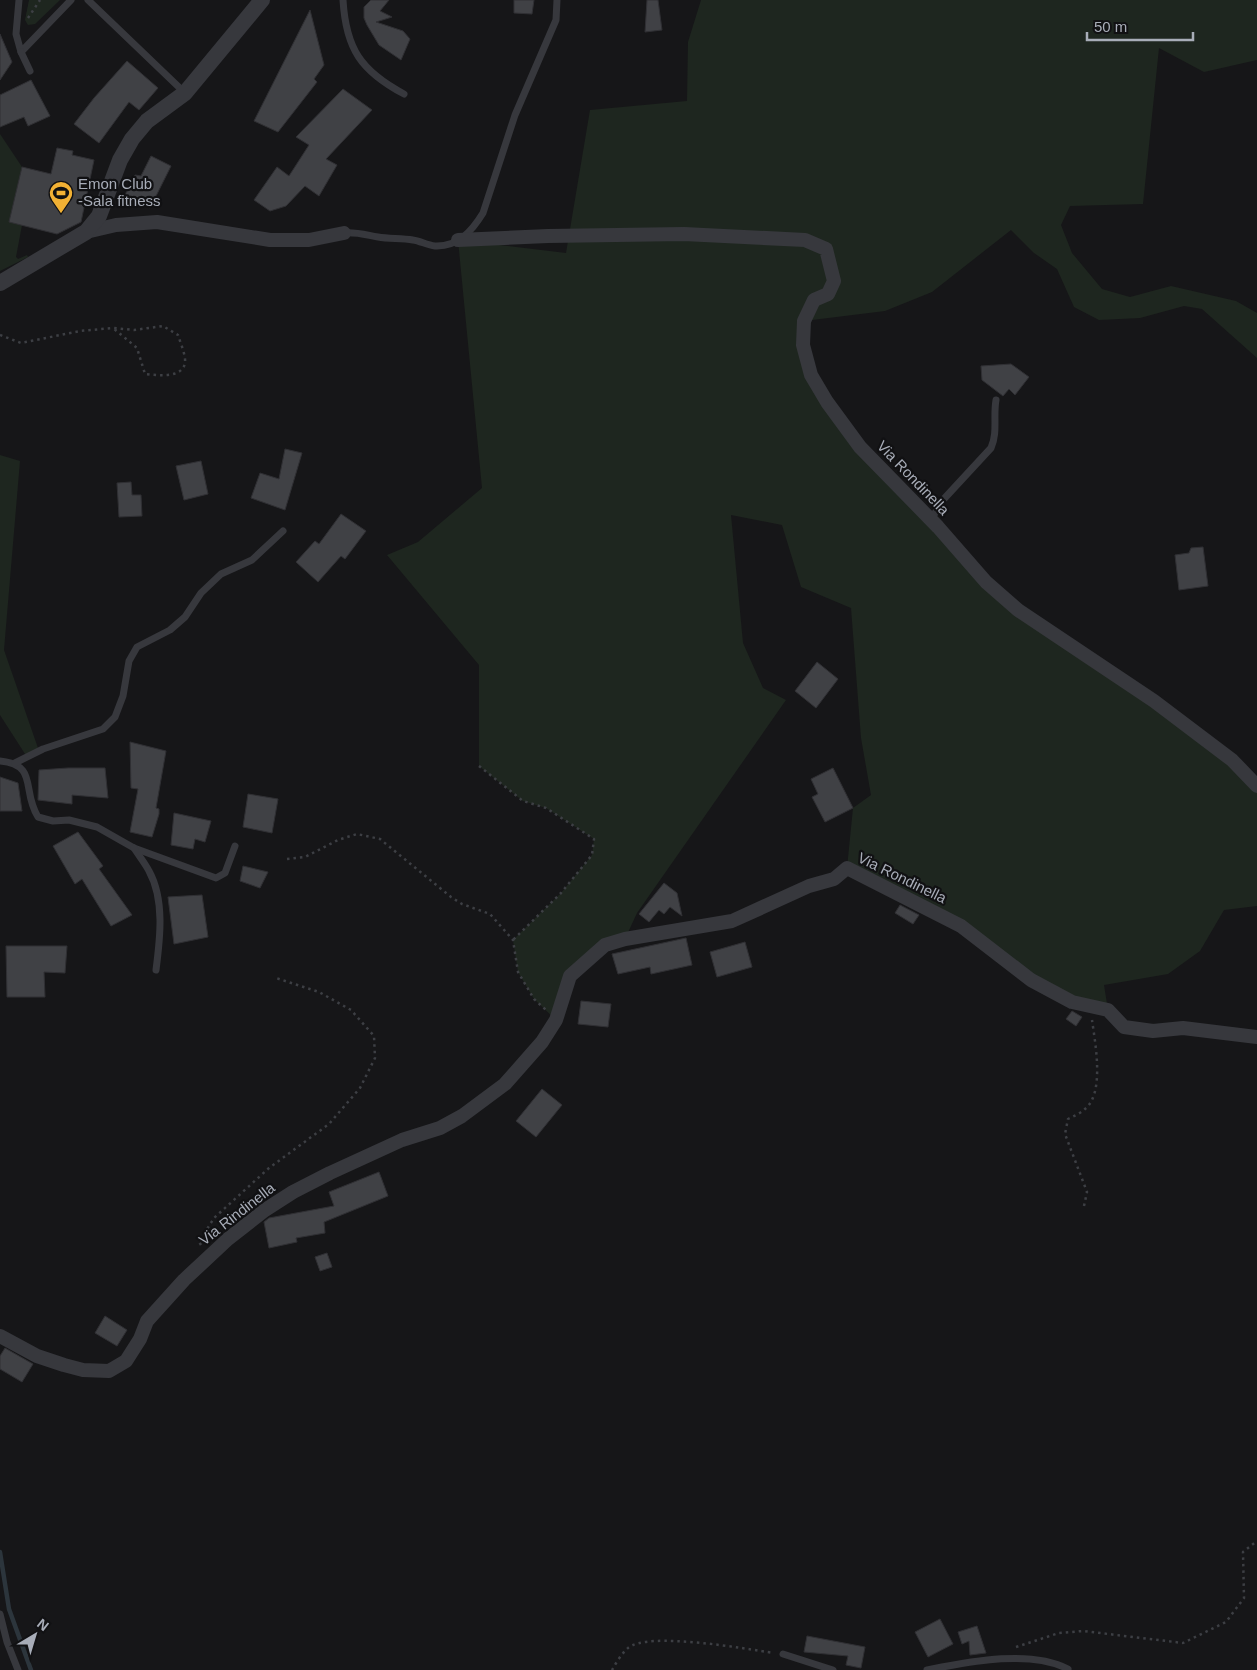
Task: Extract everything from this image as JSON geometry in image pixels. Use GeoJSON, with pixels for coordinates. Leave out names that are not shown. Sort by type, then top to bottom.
{"type":"FeatureCollection","features":[{"type":"Feature","properties":{"kind":"street"},"geometry":{"type":"LineString","coordinates":[[86,232],[99,216],[120,160],[132,138],[147,121],[185,93],[262,0]]}},
{"type":"Feature","properties":{"kind":"street"},"geometry":{"type":"LineString","coordinates":[[0,282],[86,232],[116,225],[157,222],[270,240],[309,240],[344,233]]}},
{"type":"Feature","properties":{"kind":"street","name":"Via Rondinella"},"geometry":{"type":"LineString","coordinates":[[458,240],[548,236],[684,234],[804,240],[826,249],[834,281],[828,294],[814,300],[804,321],[803,345],[811,375],[827,402],[860,447],[931,520],[986,582],[1018,610],[1154,701],[1232,760],[1257,786]]}},
{"type":"Feature","properties":{"kind":"street","name":"Via Rondinella"},"geometry":{"type":"LineString","coordinates":[[556,1020],[570,976],[605,945],[625,939],[732,921],[810,886],[834,879],[847,868],[961,926],[1031,980],[1072,1002],[1108,1010],[1124,1027],[1153,1031],[1183,1028],[1257,1037]]}},
{"type":"Feature","properties":{"kind":"street","name":"Via Rindinella"},"geometry":{"type":"LineString","coordinates":[[0,1336],[37,1356],[64,1365],[83,1370],[109,1371],[126,1361],[140,1340],[147,1322],[210,1256],[265,1210],[293,1192],[402,1140],[440,1128],[462,1116],[505,1084],[542,1042],[556,1020]]}},
{"type":"Feature","properties":{"kind":"lane"},"geometry":{"type":"LineString","coordinates":[[19,0],[16,34],[21,52],[30,71]]}},
{"type":"Feature","properties":{"kind":"lane"},"geometry":{"type":"LineString","coordinates":[[21,52],[71,0]]}},
{"type":"Feature","properties":{"kind":"lane"},"geometry":{"type":"LineString","coordinates":[[88,0],[185,93]]}},
{"type":"Feature","properties":{"kind":"lane"},"geometry":{"type":"LineString","coordinates":[[343,0],[347,30],[356,52],[369,71],[384,83],[404,94]]}},
{"type":"Feature","properties":{"kind":"lane"},"geometry":{"type":"LineString","coordinates":[[344,233],[357,232],[378,238],[414,240],[434,246],[458,240],[475,226],[482,213],[515,114],[556,20],[557,0]]}},
{"type":"Feature","properties":{"kind":"lane"},"geometry":{"type":"LineString","coordinates":[[931,520],[942,501],[991,448],[996,438],[994,415],[996,400]]}},
{"type":"Feature","properties":{"kind":"lane"},"geometry":{"type":"LineString","coordinates":[[15,763],[43,749],[104,730],[114,717],[123,696],[129,661],[137,647],[170,630],[185,618],[201,593],[221,574],[252,560],[283,532]]}},
{"type":"Feature","properties":{"kind":"lane"},"geometry":{"type":"LineString","coordinates":[[0,761],[15,763],[25,771],[31,806],[38,817],[53,822],[69,820],[97,827],[134,848],[216,878],[225,873],[235,846]]}},
{"type":"Feature","properties":{"kind":"lane"},"geometry":{"type":"LineString","coordinates":[[134,848],[150,873],[158,901],[160,938],[156,970]]}},
{"type":"Feature","properties":{"kind":"lane"},"geometry":{"type":"LineString","coordinates":[[0,1614],[7,1642],[18,1670]]}},
{"type":"Feature","properties":{"kind":"lane"},"geometry":{"type":"LineString","coordinates":[[783,1654],[834,1670]]}},
{"type":"Feature","properties":{"kind":"lane"},"geometry":{"type":"LineString","coordinates":[[927,1670],[991,1660],[1026,1659],[1054,1661],[1068,1669]]}},
{"type":"Feature","properties":{"kind":"path"},"geometry":{"type":"LineString","coordinates":[[0,335],[21,343],[80,331],[113,328],[134,330],[163,326],[178,335],[186,361],[183,368],[169,376],[145,374],[137,348],[113,328]]}},
{"type":"Feature","properties":{"kind":"path"},"geometry":{"type":"LineString","coordinates":[[479,766],[523,801],[546,808],[594,839],[592,855],[561,893],[513,940]]}},
{"type":"Feature","properties":{"kind":"path"},"geometry":{"type":"LineString","coordinates":[[287,859],[305,857],[338,840],[358,834],[380,839],[451,897],[462,904],[490,914],[513,940],[518,972],[534,998],[556,1020]]}},
{"type":"Feature","properties":{"kind":"path"},"geometry":{"type":"LineString","coordinates":[[210,1256],[200,1242],[214,1218],[269,1168],[330,1124],[360,1088],[375,1058],[374,1036],[351,1010],[319,992],[276,978]]}},
{"type":"Feature","properties":{"kind":"path"},"geometry":{"type":"LineString","coordinates":[[1084,1206],[1087,1192],[1065,1134],[1068,1119],[1087,1108],[1094,1093],[1098,1065],[1090,1006]]}},
{"type":"Feature","properties":{"kind":"path"},"geometry":{"type":"LineString","coordinates":[[1014,1648],[1059,1632],[1083,1631],[1183,1643],[1226,1622],[1244,1598],[1243,1552],[1257,1541]]}},
{"type":"Feature","properties":{"kind":"path"},"geometry":{"type":"LineString","coordinates":[[612,1670],[628,1647],[641,1641],[675,1641],[721,1645],[783,1654]]}},
{"type":"Feature","properties":{"kind":"shaded area"},"geometry":{"type":"Polygon","coordinates":[[[29,0],[60,0],[35,24],[28,25],[25,20],[29,0]]]}},
{"type":"Feature","properties":{"kind":"shaded area"},"geometry":{"type":"Polygon","coordinates":[[[701,0],[1257,0],[1257,60],[1204,72],[1159,48],[1143,204],[1070,206],[1061,225],[1072,253],[1102,289],[1130,297],[1171,286],[1236,301],[1257,313],[1257,358],[1202,309],[1184,306],[1140,318],[1099,320],[1074,307],[1057,269],[1034,253],[1011,230],[932,292],[885,311],[804,321],[803,345],[827,402],[986,582],[1102,666],[1257,786],[1257,906],[1224,910],[1200,951],[1168,974],[1104,985],[1108,1010],[1072,1002],[1003,957],[847,868],[853,808],[871,795],[861,738],[851,608],[801,587],[782,525],[731,515],[743,643],[763,688],[786,700],[637,913],[625,939],[570,976],[556,1020],[534,999],[518,972],[513,940],[561,893],[592,855],[594,839],[546,808],[523,801],[479,766],[479,665],[387,555],[418,542],[482,488],[458,240],[566,253],[590,110],[687,101],[688,42],[701,0]]]}},
{"type":"Feature","properties":{"kind":"shaded area"},"geometry":{"type":"Polygon","coordinates":[[[0,134],[22,167],[9,222],[22,225],[16,257],[18,259],[27,255],[28,257],[0,271],[0,134]]]}},
{"type":"Feature","properties":{"kind":"shaded area"},"geometry":{"type":"Polygon","coordinates":[[[0,455],[20,461],[4,650],[39,751],[27,757],[0,715],[0,455]]]}},
{"type":"Feature","properties":{"kind":"building"},"geometry":{"type":"Polygon","coordinates":[[[371,0],[389,0],[380,11],[392,17],[376,22],[403,31],[410,39],[401,60],[379,45],[367,25],[364,18],[364,7],[371,0]]]}},
{"type":"Feature","properties":{"kind":"building"},"geometry":{"type":"Polygon","coordinates":[[[514,0],[534,0],[532,14],[514,13],[514,0]]]}},
{"type":"Feature","properties":{"kind":"building"},"geometry":{"type":"Polygon","coordinates":[[[647,0],[658,0],[662,30],[645,32],[647,0]]]}},
{"type":"Feature","properties":{"kind":"building"},"geometry":{"type":"Polygon","coordinates":[[[310,10],[324,65],[314,79],[317,82],[278,132],[254,121],[310,10]]]}},
{"type":"Feature","properties":{"kind":"building"},"geometry":{"type":"Polygon","coordinates":[[[0,34],[12,62],[0,80],[0,34]]]}},
{"type":"Feature","properties":{"kind":"building"},"geometry":{"type":"Polygon","coordinates":[[[127,61],[158,88],[139,110],[129,102],[99,143],[74,124],[127,61]]]}},
{"type":"Feature","properties":{"kind":"building"},"geometry":{"type":"Polygon","coordinates":[[[31,80],[50,116],[28,126],[24,117],[0,127],[0,95],[31,80]]]}},
{"type":"Feature","properties":{"kind":"building"},"geometry":{"type":"Polygon","coordinates":[[[343,89],[372,110],[326,159],[337,165],[319,196],[305,186],[286,206],[270,211],[254,200],[277,167],[289,176],[309,145],[296,137],[343,89]]]}},
{"type":"Feature","properties":{"kind":"building"},"geometry":{"type":"Polygon","coordinates":[[[57,148],[73,151],[72,155],[94,160],[81,222],[57,234],[9,222],[22,167],[51,174],[57,148]]]}},
{"type":"Feature","properties":{"kind":"building"},"geometry":{"type":"Polygon","coordinates":[[[151,156],[171,166],[150,208],[125,195],[135,175],[141,176],[151,156]]]}},
{"type":"Feature","properties":{"kind":"building"},"geometry":{"type":"Polygon","coordinates":[[[1011,364],[1029,377],[1015,395],[1009,389],[1003,396],[982,380],[981,366],[1011,364]]]}},
{"type":"Feature","properties":{"kind":"building"},"geometry":{"type":"Polygon","coordinates":[[[285,449],[302,453],[285,510],[251,498],[260,473],[279,479],[285,449]]]}},
{"type":"Feature","properties":{"kind":"building"},"geometry":{"type":"Polygon","coordinates":[[[201,461],[208,494],[184,500],[176,466],[201,461]]]}},
{"type":"Feature","properties":{"kind":"building"},"geometry":{"type":"Polygon","coordinates":[[[131,482],[132,495],[141,495],[142,516],[119,517],[117,483],[131,482]]]}},
{"type":"Feature","properties":{"kind":"building"},"geometry":{"type":"Polygon","coordinates":[[[341,514],[366,531],[345,559],[341,556],[318,582],[296,562],[315,541],[319,544],[341,514]]]}},
{"type":"Feature","properties":{"kind":"building"},"geometry":{"type":"Polygon","coordinates":[[[1203,547],[1208,586],[1179,590],[1175,555],[1189,553],[1191,548],[1203,547]]]}},
{"type":"Feature","properties":{"kind":"building"},"geometry":{"type":"Polygon","coordinates":[[[817,662],[838,679],[816,708],[795,691],[817,662]]]}},
{"type":"Feature","properties":{"kind":"building"},"geometry":{"type":"Polygon","coordinates":[[[130,742],[166,751],[156,808],[159,809],[159,814],[152,837],[130,832],[138,789],[131,788],[130,742]]]}},
{"type":"Feature","properties":{"kind":"building"},"geometry":{"type":"Polygon","coordinates":[[[105,768],[108,798],[72,795],[72,804],[38,800],[39,770],[105,768]]]}},
{"type":"Feature","properties":{"kind":"building"},"geometry":{"type":"Polygon","coordinates":[[[833,768],[853,808],[825,822],[812,797],[818,794],[811,779],[833,768]]]}},
{"type":"Feature","properties":{"kind":"building"},"geometry":{"type":"Polygon","coordinates":[[[0,777],[18,783],[22,811],[0,811],[0,777]]]}},
{"type":"Feature","properties":{"kind":"building"},"geometry":{"type":"Polygon","coordinates":[[[248,794],[278,799],[272,833],[243,827],[248,794]]]}},
{"type":"Feature","properties":{"kind":"building"},"geometry":{"type":"Polygon","coordinates":[[[174,813],[211,821],[205,842],[195,839],[193,849],[171,845],[174,813]]]}},
{"type":"Feature","properties":{"kind":"building"},"geometry":{"type":"Polygon","coordinates":[[[78,832],[103,866],[99,869],[132,915],[111,926],[82,879],[75,884],[53,846],[78,832]]]}},
{"type":"Feature","properties":{"kind":"building"},"geometry":{"type":"Polygon","coordinates":[[[243,866],[268,872],[260,888],[240,881],[243,866]]]}},
{"type":"Feature","properties":{"kind":"building"},"geometry":{"type":"Polygon","coordinates":[[[664,883],[677,893],[682,916],[670,907],[664,914],[659,910],[649,922],[639,914],[664,883]]]}},
{"type":"Feature","properties":{"kind":"building"},"geometry":{"type":"Polygon","coordinates":[[[202,895],[208,937],[174,944],[168,897],[202,895]]]}},
{"type":"Feature","properties":{"kind":"building"},"geometry":{"type":"Polygon","coordinates":[[[900,905],[919,915],[913,924],[895,913],[900,905]]]}},
{"type":"Feature","properties":{"kind":"building"},"geometry":{"type":"Polygon","coordinates":[[[686,938],[692,965],[651,974],[650,967],[618,974],[612,954],[686,938]]]}},
{"type":"Feature","properties":{"kind":"building"},"geometry":{"type":"Polygon","coordinates":[[[745,942],[752,967],[717,977],[710,952],[745,942]]]}},
{"type":"Feature","properties":{"kind":"building"},"geometry":{"type":"Polygon","coordinates":[[[6,946],[67,946],[65,973],[44,972],[45,997],[7,997],[6,946]]]}},
{"type":"Feature","properties":{"kind":"building"},"geometry":{"type":"Polygon","coordinates":[[[581,1001],[611,1004],[608,1027],[578,1024],[581,1001]]]}},
{"type":"Feature","properties":{"kind":"building"},"geometry":{"type":"Polygon","coordinates":[[[1072,1011],[1082,1017],[1076,1026],[1066,1019],[1072,1011]]]}},
{"type":"Feature","properties":{"kind":"building"},"geometry":{"type":"Polygon","coordinates":[[[542,1089],[562,1105],[536,1137],[516,1121],[542,1089]]]}},
{"type":"Feature","properties":{"kind":"building"},"geometry":{"type":"Polygon","coordinates":[[[379,1172],[388,1196],[324,1222],[325,1233],[296,1238],[297,1242],[269,1248],[264,1222],[269,1218],[334,1206],[329,1192],[379,1172]]]}},
{"type":"Feature","properties":{"kind":"building"},"geometry":{"type":"Polygon","coordinates":[[[327,1253],[332,1267],[320,1271],[315,1257],[327,1253]]]}},
{"type":"Feature","properties":{"kind":"building"},"geometry":{"type":"Polygon","coordinates":[[[105,1316],[127,1330],[117,1346],[95,1333],[105,1316]]]}},
{"type":"Feature","properties":{"kind":"building"},"geometry":{"type":"Polygon","coordinates":[[[5,1348],[33,1364],[22,1382],[0,1369],[0,1356],[5,1348]]]}},
{"type":"Feature","properties":{"kind":"building"},"geometry":{"type":"Polygon","coordinates":[[[940,1619],[953,1644],[928,1657],[915,1632],[940,1619]]]}},
{"type":"Feature","properties":{"kind":"building"},"geometry":{"type":"Polygon","coordinates":[[[977,1626],[986,1653],[970,1655],[969,1641],[962,1644],[958,1632],[977,1626]]]}},
{"type":"Feature","properties":{"kind":"building"},"geometry":{"type":"Polygon","coordinates":[[[807,1636],[865,1647],[861,1668],[846,1665],[848,1656],[804,1652],[807,1636]]]}},
{"type":"Feature","properties":{"kind":"waterway"},"geometry":{"type":"LineString","coordinates":[[0,1552],[9,1609],[31,1670]]}},
{"type":"Feature","properties":{"kind":"place","name":"Emon Club -Sala fitness"},"geometry":{"type":"Point","coordinates":[61,214]}}]}
